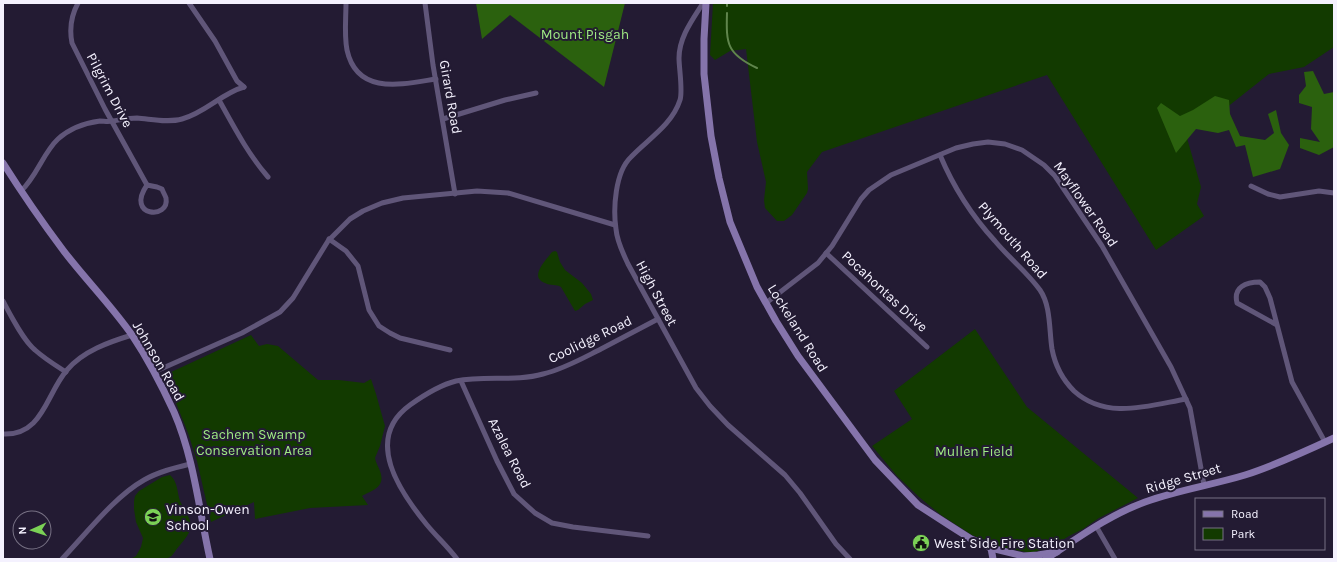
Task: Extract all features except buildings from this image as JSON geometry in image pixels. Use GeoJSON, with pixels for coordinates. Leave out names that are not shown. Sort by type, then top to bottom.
{"type":"FeatureCollection","features":[{"type":"Feature","properties":{"kind":"main road","name":"Lockeland Road"},"geometry":{"type":"LineString","coordinates":[[705,3],[704,74],[711,136],[719,178],[730,222],[757,287],[798,356],[875,460],[918,504],[954,529],[991,548],[1023,556],[1057,552]]}},
{"type":"Feature","properties":{"kind":"main road","name":"Johnson Road"},"geometry":{"type":"LineString","coordinates":[[3,163],[63,250],[132,335],[154,372],[174,412],[183,436],[210,559]]}},
{"type":"Feature","properties":{"kind":"main road","name":"Ridge Street"},"geometry":{"type":"LineString","coordinates":[[1046,559],[1113,516],[1146,502],[1245,475],[1278,464],[1334,438]]}},
{"type":"Feature","properties":{"kind":"main road"},"geometry":{"type":"LineString","coordinates":[[991,548],[992,559]]}},
{"type":"Feature","properties":{"kind":"street","name":"Pilgrim Drive"},"geometry":{"type":"LineString","coordinates":[[78,3],[71,20],[70,33],[72,43],[147,186]]}},
{"type":"Feature","properties":{"kind":"street"},"geometry":{"type":"LineString","coordinates":[[21,191],[27,186],[47,153],[58,139],[72,129],[99,121],[135,118],[181,120],[205,109],[235,90],[244,87],[237,80],[215,41],[190,3]]}},
{"type":"Feature","properties":{"kind":"street"},"geometry":{"type":"LineString","coordinates":[[346,3],[347,51],[354,66],[364,77],[376,82],[390,85],[436,79]]}},
{"type":"Feature","properties":{"kind":"street","name":"Girard Road"},"geometry":{"type":"LineString","coordinates":[[425,3],[427,26],[455,194]]}},
{"type":"Feature","properties":{"kind":"street","name":"High Street"},"geometry":{"type":"LineString","coordinates":[[705,3],[688,27],[681,43],[679,56],[681,99],[674,114],[661,129],[629,158],[620,174],[617,190],[615,225],[620,248],[696,388],[710,406],[734,430],[785,475],[800,493],[836,544],[850,559]]}},
{"type":"Feature","properties":{"kind":"street"},"geometry":{"type":"LineString","coordinates":[[443,119],[505,100],[536,93]]}},
{"type":"Feature","properties":{"kind":"street"},"geometry":{"type":"LineString","coordinates":[[219,100],[246,149],[268,177]]}},
{"type":"Feature","properties":{"kind":"street","name":"Mayflower Road"},"geometry":{"type":"LineString","coordinates":[[766,303],[818,263],[832,246],[852,213],[869,190],[891,175],[956,148],[988,142],[1005,144],[1022,150],[1044,165],[1054,176],[1102,246],[1164,353],[1190,408],[1204,485]]}},
{"type":"Feature","properties":{"kind":"street","name":"Plymouth Road"},"geometry":{"type":"LineString","coordinates":[[940,155],[947,173],[967,206],[994,240],[1041,291],[1047,307],[1052,350],[1058,370],[1067,384],[1078,395],[1094,405],[1110,409],[1126,409],[1186,399]]}},
{"type":"Feature","properties":{"kind":"street"},"geometry":{"type":"LineString","coordinates":[[147,186],[162,189],[166,198],[166,204],[161,210],[155,213],[144,209],[141,206],[141,193],[147,186]]}},
{"type":"Feature","properties":{"kind":"street"},"geometry":{"type":"LineString","coordinates":[[1251,186],[1268,194],[1280,197],[1320,191],[1334,193]]}},
{"type":"Feature","properties":{"kind":"street"},"geometry":{"type":"LineString","coordinates":[[154,372],[242,333],[280,312],[293,298],[321,251],[330,239],[350,219],[382,203],[403,198],[477,191],[508,193],[615,225]]}},
{"type":"Feature","properties":{"kind":"street"},"geometry":{"type":"LineString","coordinates":[[330,239],[346,251],[358,266],[369,310],[379,326],[390,334],[400,338],[450,350]]}},
{"type":"Feature","properties":{"kind":"street","name":"Pocahontas Drive"},"geometry":{"type":"LineString","coordinates":[[826,253],[927,347]]}},
{"type":"Feature","properties":{"kind":"street"},"geometry":{"type":"LineString","coordinates":[[1277,325],[1237,303],[1236,296],[1238,291],[1248,283],[1260,282],[1265,287],[1270,298],[1292,382],[1325,442]]}},
{"type":"Feature","properties":{"kind":"street"},"geometry":{"type":"LineString","coordinates":[[3,301],[12,318],[34,349],[47,360],[66,372]]}},
{"type":"Feature","properties":{"kind":"street","name":"Coolidge Road"},"geometry":{"type":"LineString","coordinates":[[457,559],[409,502],[394,476],[389,463],[387,441],[395,420],[404,410],[419,398],[438,389],[461,381],[478,378],[543,375],[579,361],[658,319]]}},
{"type":"Feature","properties":{"kind":"street"},"geometry":{"type":"LineString","coordinates":[[3,434],[10,434],[23,430],[34,423],[66,372],[80,359],[97,348],[132,335]]}},
{"type":"Feature","properties":{"kind":"street","name":"Azalea Road"},"geometry":{"type":"LineString","coordinates":[[461,381],[497,461],[514,494],[535,513],[552,523],[648,536]]}},
{"type":"Feature","properties":{"kind":"street"},"geometry":{"type":"LineString","coordinates":[[62,559],[112,505],[143,480],[156,474],[190,464]]}},
{"type":"Feature","properties":{"kind":"street"},"geometry":{"type":"LineString","coordinates":[[1096,526],[1115,559]]}},
{"type":"Feature","properties":{"kind":"green space","name":"Mount Pisgah"},"geometry":{"type":"Polygon","coordinates":[[[476,3],[625,3],[604,87],[510,15],[482,39],[476,3]]]}},
{"type":"Feature","properties":{"kind":"green space"},"geometry":{"type":"Polygon","coordinates":[[[713,3],[1334,3],[1334,47],[1304,67],[1269,74],[1226,108],[1185,131],[1201,187],[1197,204],[1204,216],[1156,250],[1047,75],[822,152],[807,172],[807,193],[792,215],[784,221],[777,221],[765,208],[764,200],[766,182],[757,142],[746,49],[730,51],[715,60],[710,55],[713,3]]]}},
{"type":"Feature","properties":{"kind":"green space"},"geometry":{"type":"Polygon","coordinates":[[[1313,71],[1324,94],[1334,92],[1334,147],[1319,155],[1300,148],[1300,138],[1320,142],[1311,129],[1312,107],[1299,103],[1299,95],[1306,86],[1304,72],[1313,71]]]}},
{"type":"Feature","properties":{"kind":"green space"},"geometry":{"type":"Polygon","coordinates":[[[1215,96],[1229,100],[1230,114],[1240,136],[1265,140],[1274,133],[1268,114],[1276,110],[1281,133],[1289,145],[1280,169],[1253,177],[1245,145],[1236,147],[1229,130],[1218,133],[1196,129],[1176,153],[1157,108],[1161,103],[1180,116],[1193,110],[1215,96]]]}},
{"type":"Feature","properties":{"kind":"green space"},"geometry":{"type":"Polygon","coordinates":[[[552,252],[557,252],[560,262],[565,270],[582,283],[591,294],[593,300],[578,310],[575,311],[561,287],[545,283],[538,277],[538,272],[543,263],[552,252]]]}},
{"type":"Feature","properties":{"kind":"green space","name":"Mullen Field"},"geometry":{"type":"Polygon","coordinates":[[[975,329],[1027,407],[1138,498],[1099,518],[1053,546],[1031,553],[1001,547],[972,535],[941,515],[897,476],[872,446],[912,419],[894,391],[975,329]]]}},
{"type":"Feature","properties":{"kind":"green space","name":"Sachem Swamp Conservation Area"},"geometry":{"type":"Polygon","coordinates":[[[251,335],[259,346],[267,344],[278,346],[318,380],[339,380],[364,383],[371,379],[385,426],[375,458],[380,471],[381,481],[374,490],[362,496],[368,505],[310,508],[255,519],[254,502],[211,522],[197,461],[188,433],[166,378],[169,373],[251,335]]]}},
{"type":"Feature","properties":{"kind":"green space"},"geometry":{"type":"Polygon","coordinates":[[[170,475],[175,481],[180,501],[190,521],[190,529],[184,540],[173,554],[166,559],[130,559],[136,556],[141,547],[143,538],[136,522],[134,509],[135,496],[139,491],[162,477],[170,475]]]}},
{"type":"Feature","properties":{"kind":"waterway"},"geometry":{"type":"LineString","coordinates":[[727,13],[727,33],[730,47],[740,58],[757,68]]}},
{"type":"Feature","properties":{"kind":"place","name":"Vinson-Owen School"},"geometry":{"type":"Point","coordinates":[153,517]}},
{"type":"Feature","properties":{"kind":"place","name":"West Side Fire Station"},"geometry":{"type":"Point","coordinates":[921,543]}}]}
